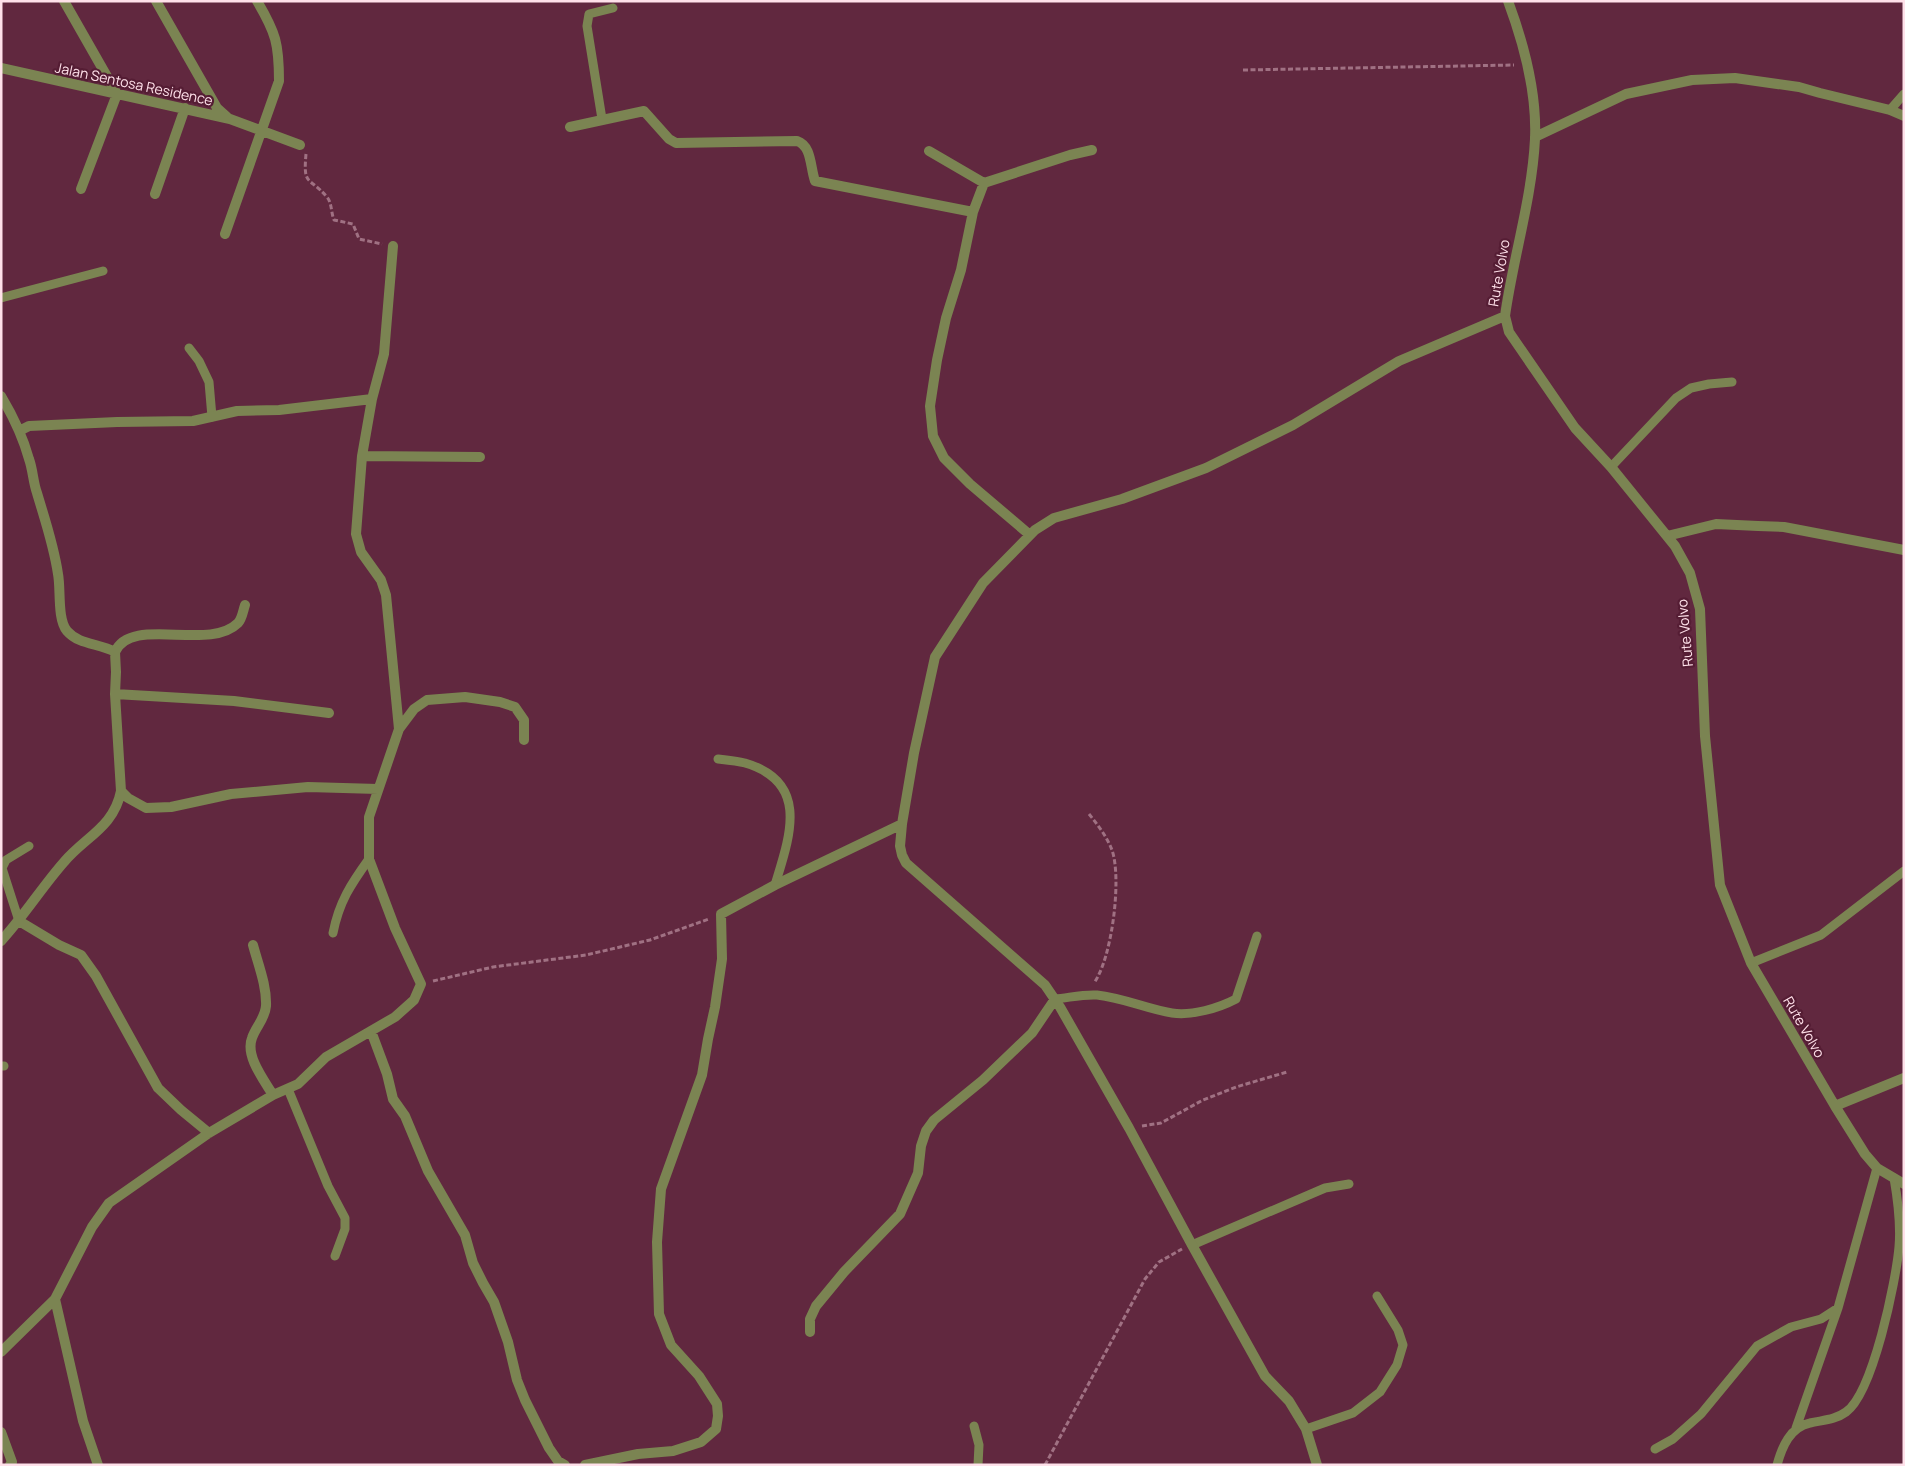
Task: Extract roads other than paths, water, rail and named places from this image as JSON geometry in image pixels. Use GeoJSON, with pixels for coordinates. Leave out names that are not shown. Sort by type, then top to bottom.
{"type":"FeatureCollection","features":[{"type":"Feature","properties":{"kind":"street"},"geometry":{"type":"LineString","coordinates":[[64,1],[117,94],[81,189]]}},
{"type":"Feature","properties":{"kind":"street"},"geometry":{"type":"LineString","coordinates":[[156,1],[218,108],[230,119]]}},
{"type":"Feature","properties":{"kind":"street"},"geometry":{"type":"LineString","coordinates":[[225,234],[279,80],[279,55],[275,35],[257,1]]}},
{"type":"Feature","properties":{"kind":"street","name":"Rute Volvo"},"geometry":{"type":"LineString","coordinates":[[1508,1],[1518,26],[1527,64],[1533,103],[1535,137],[1533,164],[1505,316],[1509,332],[1576,428],[1611,467],[1675,546],[1690,573],[1700,609],[1705,736],[1720,885],[1751,962],[1835,1106],[1865,1154],[1877,1168],[1904,1184]]}},
{"type":"Feature","properties":{"kind":"street","name":"Jalan Sentosa Residence"},"geometry":{"type":"LineString","coordinates":[[2,67],[230,119],[300,145]]}},
{"type":"Feature","properties":{"kind":"street"},"geometry":{"type":"LineString","coordinates":[[1535,137],[1626,94],[1692,80],[1735,78],[1799,86],[1890,110],[1904,116]]}},
{"type":"Feature","properties":{"kind":"street"},"geometry":{"type":"LineString","coordinates":[[155,194],[185,108]]}},
{"type":"Feature","properties":{"kind":"street"},"geometry":{"type":"LineString","coordinates":[[570,127],[644,111],[662,132],[676,143],[802,142],[807,148],[815,180],[972,212]]}},
{"type":"Feature","properties":{"kind":"street"},"geometry":{"type":"LineString","coordinates":[[929,151],[984,183],[1070,155],[1092,150]]}},
{"type":"Feature","properties":{"kind":"street"},"geometry":{"type":"LineString","coordinates":[[984,183],[972,212],[961,270],[946,318],[937,360],[930,406],[933,436],[944,458],[970,484],[1030,535]]}},
{"type":"Feature","properties":{"kind":"street"},"geometry":{"type":"LineString","coordinates":[[393,246],[384,354],[372,399],[362,456],[356,534],[361,552],[381,580],[386,595],[399,730]]}},
{"type":"Feature","properties":{"kind":"street"},"geometry":{"type":"LineString","coordinates":[[1317,1465],[1306,1429],[1289,1401],[1265,1376],[1129,1128],[1045,985],[906,864],[900,846],[902,824],[914,753],[935,657],[983,583],[1030,535],[1054,518],[1122,499],[1206,468],[1293,425],[1399,361],[1505,316]]}},
{"type":"Feature","properties":{"kind":"street"},"geometry":{"type":"LineString","coordinates":[[1,396],[20,431],[30,459],[36,490],[48,528],[58,574],[61,615],[64,628],[76,640],[114,652]]}},
{"type":"Feature","properties":{"kind":"street"},"geometry":{"type":"LineString","coordinates":[[20,431],[29,426],[193,421],[237,411],[279,410],[372,399]]}},
{"type":"Feature","properties":{"kind":"street"},"geometry":{"type":"LineString","coordinates":[[362,456],[480,457]]}},
{"type":"Feature","properties":{"kind":"street"},"geometry":{"type":"LineString","coordinates":[[1667,536],[1716,524],[1784,527],[1904,550]]}},
{"type":"Feature","properties":{"kind":"street"},"geometry":{"type":"LineString","coordinates":[[1,941],[64,861],[105,825],[119,800],[121,791],[114,652],[118,646],[124,640],[140,635],[202,635],[227,631],[239,622],[245,605]]}},
{"type":"Feature","properties":{"kind":"street"},"geometry":{"type":"LineString","coordinates":[[115,694],[234,701],[329,713]]}},
{"type":"Feature","properties":{"kind":"street"},"geometry":{"type":"LineString","coordinates":[[1,1352],[55,1299],[92,1227],[109,1204],[209,1133],[273,1095],[298,1084],[326,1057],[395,1017],[414,1000],[421,984],[395,928],[369,859],[369,816],[399,730],[414,709],[427,700],[464,697],[500,702],[515,707],[524,720],[524,740]]}},
{"type":"Feature","properties":{"kind":"street"},"geometry":{"type":"LineString","coordinates":[[121,791],[128,798],[146,808],[171,807],[231,794],[308,787],[378,789]]}},
{"type":"Feature","properties":{"kind":"street"},"geometry":{"type":"LineString","coordinates":[[585,1465],[638,1454],[672,1451],[702,1442],[716,1429],[717,1404],[699,1376],[671,1345],[659,1314],[657,1242],[661,1190],[702,1075],[722,959],[721,914],[775,885],[902,824]]}},
{"type":"Feature","properties":{"kind":"street"},"geometry":{"type":"LineString","coordinates":[[19,920],[59,945],[81,955],[96,976],[158,1088],[209,1133]]}},
{"type":"Feature","properties":{"kind":"street"},"geometry":{"type":"LineString","coordinates":[[253,945],[266,994],[266,1006],[265,1017],[251,1039],[251,1049],[254,1064],[273,1095]]}},
{"type":"Feature","properties":{"kind":"street"},"geometry":{"type":"LineString","coordinates":[[810,1332],[810,1319],[816,1306],[844,1272],[900,1214],[918,1173],[921,1146],[926,1131],[934,1120],[983,1080],[1032,1033],[1054,999]]}},
{"type":"Feature","properties":{"kind":"street"},"geometry":{"type":"LineString","coordinates":[[371,1032],[387,1074],[393,1099],[405,1116],[428,1171],[465,1235],[482,1283],[494,1302],[508,1342],[517,1380],[525,1400],[550,1448],[558,1461],[565,1465]]}},
{"type":"Feature","properties":{"kind":"street"},"geometry":{"type":"LineString","coordinates":[[1835,1106],[1904,1078]]}},
{"type":"Feature","properties":{"kind":"street"},"geometry":{"type":"LineString","coordinates":[[55,1299],[83,1421],[98,1465]]}},
{"type":"Feature","properties":{"kind":"street"},"geometry":{"type":"LineString","coordinates":[[1,1432],[12,1462],[10,1465]]}},
{"type":"Feature","properties":{"kind":"lane"},"geometry":{"type":"LineString","coordinates":[[602,119],[586,26],[589,14],[613,8]]}},
{"type":"Feature","properties":{"kind":"lane"},"geometry":{"type":"LineString","coordinates":[[1890,110],[1904,94]]}},
{"type":"Feature","properties":{"kind":"lane"},"geometry":{"type":"LineString","coordinates":[[1,298],[103,271]]}},
{"type":"Feature","properties":{"kind":"lane"},"geometry":{"type":"LineString","coordinates":[[189,348],[209,382],[212,417]]}},
{"type":"Feature","properties":{"kind":"lane"},"geometry":{"type":"LineString","coordinates":[[1611,467],[1676,398],[1691,388],[1732,382]]}},
{"type":"Feature","properties":{"kind":"lane"},"geometry":{"type":"LineString","coordinates":[[718,759],[744,763],[762,770],[782,785],[788,799],[791,819],[775,885]]}},
{"type":"Feature","properties":{"kind":"lane"},"geometry":{"type":"LineString","coordinates":[[19,920],[2,868],[6,860],[29,846]]}},
{"type":"Feature","properties":{"kind":"lane"},"geometry":{"type":"LineString","coordinates":[[334,933],[337,913],[352,883],[369,859]]}},
{"type":"Feature","properties":{"kind":"lane"},"geometry":{"type":"LineString","coordinates":[[1751,962],[1821,935],[1904,871]]}},
{"type":"Feature","properties":{"kind":"lane"},"geometry":{"type":"LineString","coordinates":[[1054,999],[1094,995],[1125,1000],[1174,1013],[1196,1011],[1226,1004],[1236,999],[1257,936]]}},
{"type":"Feature","properties":{"kind":"lane"},"geometry":{"type":"LineString","coordinates":[[288,1089],[328,1186],[345,1218],[346,1229],[335,1256]]}},
{"type":"Feature","properties":{"kind":"lane"},"geometry":{"type":"LineString","coordinates":[[1777,1465],[1782,1448],[1796,1428],[1838,1308],[1877,1168]]}},
{"type":"Feature","properties":{"kind":"lane"},"geometry":{"type":"LineString","coordinates":[[1796,1428],[1808,1423],[1832,1419],[1847,1411],[1859,1398],[1879,1345],[1893,1293],[1899,1246],[1900,1214],[1894,1178]]}},
{"type":"Feature","properties":{"kind":"lane"},"geometry":{"type":"LineString","coordinates":[[1192,1245],[1324,1188],[1349,1184]]}},
{"type":"Feature","properties":{"kind":"lane"},"geometry":{"type":"LineString","coordinates":[[1306,1429],[1353,1413],[1380,1392],[1397,1365],[1403,1345],[1398,1330],[1378,1296]]}},
{"type":"Feature","properties":{"kind":"lane"},"geometry":{"type":"LineString","coordinates":[[1655,1450],[1673,1439],[1701,1414],[1757,1346],[1790,1327],[1821,1319],[1838,1308]]}},
{"type":"Feature","properties":{"kind":"lane"},"geometry":{"type":"LineString","coordinates":[[974,1426],[979,1445],[978,1465]]}}]}
